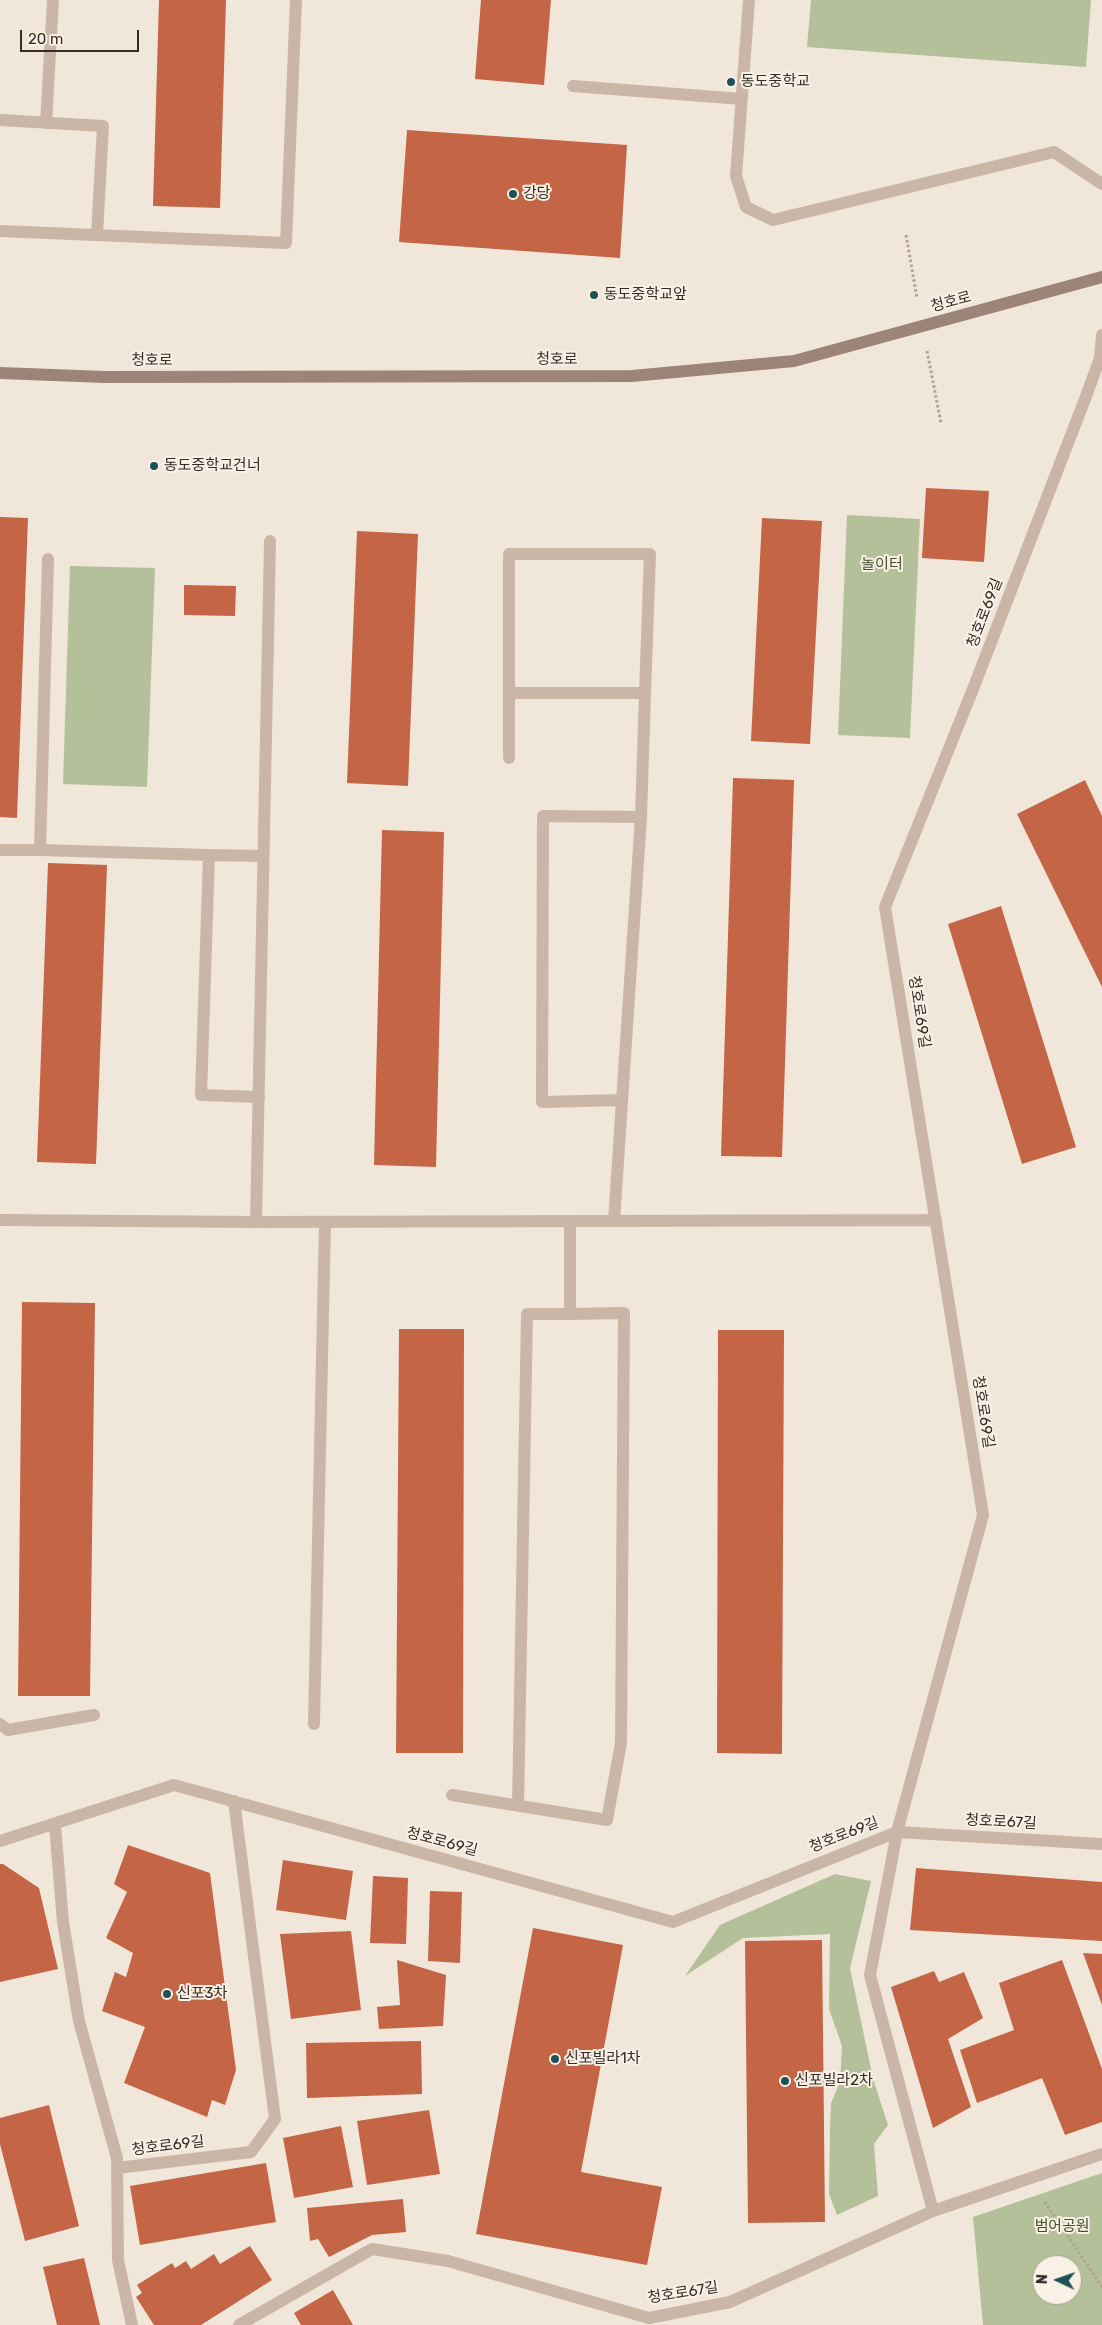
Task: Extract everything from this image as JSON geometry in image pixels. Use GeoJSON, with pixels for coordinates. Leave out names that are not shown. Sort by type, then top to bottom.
{"type":"FeatureCollection","features":[{"type":"Feature","properties":{"kind":"main road","name":"청호로"},"geometry":{"type":"LineString","coordinates":[[0,373],[105,377],[632,376],[794,361],[1102,277]]}},
{"type":"Feature","properties":{"kind":"street"},"geometry":{"type":"LineString","coordinates":[[46,123],[53,0]]}},
{"type":"Feature","properties":{"kind":"street"},"geometry":{"type":"LineString","coordinates":[[0,230],[286,243],[296,0]]}},
{"type":"Feature","properties":{"kind":"street"},"geometry":{"type":"LineString","coordinates":[[749,0],[736,176],[746,207],[773,220],[1054,152],[1102,184]]}},
{"type":"Feature","properties":{"kind":"street"},"geometry":{"type":"LineString","coordinates":[[573,86],[742,99]]}},
{"type":"Feature","properties":{"kind":"street"},"geometry":{"type":"LineString","coordinates":[[0,120],[103,126],[97,235]]}},
{"type":"Feature","properties":{"kind":"street","name":"청호로69길"},"geometry":{"type":"LineString","coordinates":[[0,1841],[55,1825],[174,1785],[673,1922],[897,1832],[983,1515],[885,907],[973,690],[1085,398],[1100,358],[1102,336]]}},
{"type":"Feature","properties":{"kind":"street"},"geometry":{"type":"LineString","coordinates":[[256,1222],[270,541]]}},
{"type":"Feature","properties":{"kind":"street"},"geometry":{"type":"LineString","coordinates":[[509,758],[509,554],[650,554],[641,818],[614,1221]]}},
{"type":"Feature","properties":{"kind":"street"},"geometry":{"type":"LineString","coordinates":[[40,850],[48,559]]}},
{"type":"Feature","properties":{"kind":"street"},"geometry":{"type":"LineString","coordinates":[[509,693],[645,693]]}},
{"type":"Feature","properties":{"kind":"street"},"geometry":{"type":"LineString","coordinates":[[622,1100],[542,1102],[543,816],[641,818]]}},
{"type":"Feature","properties":{"kind":"street"},"geometry":{"type":"LineString","coordinates":[[0,850],[264,856]]}},
{"type":"Feature","properties":{"kind":"street"},"geometry":{"type":"LineString","coordinates":[[209,855],[201,1095],[259,1097]]}},
{"type":"Feature","properties":{"kind":"street"},"geometry":{"type":"LineString","coordinates":[[0,1220],[570,1222],[936,1220]]}},
{"type":"Feature","properties":{"kind":"street"},"geometry":{"type":"LineString","coordinates":[[314,1724],[325,1222]]}},
{"type":"Feature","properties":{"kind":"street"},"geometry":{"type":"LineString","coordinates":[[570,1222],[570,1314]]}},
{"type":"Feature","properties":{"kind":"street"},"geometry":{"type":"LineString","coordinates":[[452,1795],[518,1806],[607,1820],[621,1743],[624,1313],[527,1314],[518,1806]]}},
{"type":"Feature","properties":{"kind":"street"},"geometry":{"type":"LineString","coordinates":[[0,1724],[8,1730],[94,1715]]}},
{"type":"Feature","properties":{"kind":"street","name":"청호로69길"},"geometry":{"type":"LineString","coordinates":[[117,2168],[251,2152],[275,2119],[234,1801]]}},
{"type":"Feature","properties":{"kind":"street","name":"청호로69길"},"geometry":{"type":"LineString","coordinates":[[55,1825],[63,1922],[79,2021],[117,2158],[118,2260],[132,2325]]}},
{"type":"Feature","properties":{"kind":"street"},"geometry":{"type":"LineString","coordinates":[[897,1832],[870,1975],[933,2211]]}},
{"type":"Feature","properties":{"kind":"street","name":"청호로67길"},"geometry":{"type":"LineString","coordinates":[[897,1832],[1102,1844]]}},
{"type":"Feature","properties":{"kind":"street","name":"청호로67길"},"geometry":{"type":"LineString","coordinates":[[239,2325],[372,2249],[448,2261],[649,2318],[730,2302],[933,2211],[1102,2154]]}},
{"type":"Feature","properties":{"kind":"path"},"geometry":{"type":"LineString","coordinates":[[1029,2178],[1102,2287]]}},
{"type":"Feature","properties":{"kind":"green space"},"geometry":{"type":"Polygon","coordinates":[[[811,0],[1091,0],[1086,67],[807,47],[811,0]]]}},
{"type":"Feature","properties":{"kind":"green space","name":"놀이터"},"geometry":{"type":"Polygon","coordinates":[[[847,515],[920,519],[910,738],[838,735],[847,515]]]}},
{"type":"Feature","properties":{"kind":"green space"},"geometry":{"type":"Polygon","coordinates":[[[70,566],[155,568],[147,787],[63,784],[70,566]]]}},
{"type":"Feature","properties":{"kind":"green space"},"geometry":{"type":"Polygon","coordinates":[[[835,1874],[871,1881],[850,1968],[873,2079],[888,2125],[874,2144],[878,2196],[837,2215],[829,2194],[830,2130],[831,2103],[840,2082],[842,2046],[829,2009],[830,1934],[743,1938],[685,1976],[720,1925],[835,1874]]]}},
{"type":"Feature","properties":{"kind":"green space","name":"범어공원"},"geometry":{"type":"Polygon","coordinates":[[[1102,2173],[1102,2325],[983,2325],[973,2217],[1102,2173]]]}},
{"type":"Feature","properties":{"kind":"building"},"geometry":{"type":"Polygon","coordinates":[[[159,0],[226,0],[220,208],[153,206],[159,0]]]}},
{"type":"Feature","properties":{"kind":"building"},"geometry":{"type":"Polygon","coordinates":[[[481,0],[551,0],[544,85],[475,79],[481,0]]]}},
{"type":"Feature","properties":{"kind":"building","name":"강당"},"geometry":{"type":"Polygon","coordinates":[[[407,130],[627,145],[620,258],[399,242],[407,130]]]}},
{"type":"Feature","properties":{"kind":"building"},"geometry":{"type":"Polygon","coordinates":[[[926,488],[989,491],[984,562],[922,558],[926,488]]]}},
{"type":"Feature","properties":{"kind":"building"},"geometry":{"type":"Polygon","coordinates":[[[0,517],[28,518],[17,818],[0,817],[0,517]]]}},
{"type":"Feature","properties":{"kind":"building"},"geometry":{"type":"Polygon","coordinates":[[[762,518],[822,521],[810,744],[751,741],[762,518]]]}},
{"type":"Feature","properties":{"kind":"building"},"geometry":{"type":"Polygon","coordinates":[[[357,531],[418,534],[408,786],[347,783],[357,531]]]}},
{"type":"Feature","properties":{"kind":"building"},"geometry":{"type":"Polygon","coordinates":[[[184,585],[236,586],[235,616],[184,615],[184,585]]]}},
{"type":"Feature","properties":{"kind":"building"},"geometry":{"type":"Polygon","coordinates":[[[733,778],[794,780],[782,1157],[721,1156],[733,778]]]}},
{"type":"Feature","properties":{"kind":"building"},"geometry":{"type":"Polygon","coordinates":[[[1085,780],[1102,816],[1102,987],[1017,814],[1085,780]]]}},
{"type":"Feature","properties":{"kind":"building"},"geometry":{"type":"Polygon","coordinates":[[[382,830],[444,832],[436,1167],[374,1165],[382,830]]]}},
{"type":"Feature","properties":{"kind":"building"},"geometry":{"type":"Polygon","coordinates":[[[48,863],[107,865],[96,1164],[37,1162],[48,863]]]}},
{"type":"Feature","properties":{"kind":"building"},"geometry":{"type":"Polygon","coordinates":[[[1001,906],[1076,1147],[1022,1164],[948,924],[1001,906]]]}},
{"type":"Feature","properties":{"kind":"building"},"geometry":{"type":"Polygon","coordinates":[[[22,1302],[95,1303],[90,1696],[18,1696],[22,1302]]]}},
{"type":"Feature","properties":{"kind":"building"},"geometry":{"type":"Polygon","coordinates":[[[399,1329],[464,1329],[463,1753],[396,1753],[399,1329]]]}},
{"type":"Feature","properties":{"kind":"building"},"geometry":{"type":"Polygon","coordinates":[[[718,1330],[784,1330],[782,1754],[717,1753],[718,1330]]]}},
{"type":"Feature","properties":{"kind":"building","name":"신포3차"},"geometry":{"type":"Polygon","coordinates":[[[128,1845],[210,1873],[236,2070],[225,2105],[212,2100],[207,2117],[124,2083],[145,2027],[102,2011],[115,1972],[126,1977],[133,1953],[106,1938],[127,1892],[114,1884],[128,1845]]]}},
{"type":"Feature","properties":{"kind":"building"},"geometry":{"type":"Polygon","coordinates":[[[283,1860],[353,1871],[346,1920],[276,1910],[283,1860]]]}},
{"type":"Feature","properties":{"kind":"building"},"geometry":{"type":"Polygon","coordinates":[[[0,1864],[3,1864],[39,1888],[58,1969],[0,1982],[0,1864]]]}},
{"type":"Feature","properties":{"kind":"building"},"geometry":{"type":"Polygon","coordinates":[[[916,1868],[1102,1882],[1102,1941],[910,1930],[916,1868]]]}},
{"type":"Feature","properties":{"kind":"building"},"geometry":{"type":"Polygon","coordinates":[[[373,1876],[408,1878],[406,1944],[370,1943],[373,1876]]]}},
{"type":"Feature","properties":{"kind":"building"},"geometry":{"type":"Polygon","coordinates":[[[430,1891],[462,1892],[460,1963],[428,1961],[430,1891]]]}},
{"type":"Feature","properties":{"kind":"building","name":"신포빌라1차"},"geometry":{"type":"Polygon","coordinates":[[[533,1928],[623,1945],[581,2172],[662,2187],[647,2265],[476,2234],[533,1928]]]}},
{"type":"Feature","properties":{"kind":"building"},"geometry":{"type":"Polygon","coordinates":[[[351,1931],[361,2010],[291,2019],[280,1934],[351,1931]]]}},
{"type":"Feature","properties":{"kind":"building","name":"신포빌라2차"},"geometry":{"type":"Polygon","coordinates":[[[822,1940],[825,2222],[748,2223],[745,1941],[822,1940]]]}},
{"type":"Feature","properties":{"kind":"building"},"geometry":{"type":"Polygon","coordinates":[[[1083,1953],[1102,1954],[1102,2005],[1083,1953]]]}},
{"type":"Feature","properties":{"kind":"building"},"geometry":{"type":"Polygon","coordinates":[[[397,1960],[446,1975],[443,2026],[379,2029],[377,2007],[400,2005],[397,1960]]]}},
{"type":"Feature","properties":{"kind":"building"},"geometry":{"type":"Polygon","coordinates":[[[1062,1960],[1102,2069],[1102,2122],[1065,2135],[1042,2078],[977,2103],[960,2050],[1014,2030],[999,1983],[1062,1960]]]}},
{"type":"Feature","properties":{"kind":"building"},"geometry":{"type":"Polygon","coordinates":[[[934,1971],[939,1982],[964,1972],[983,2018],[948,2039],[971,2107],[933,2128],[891,1987],[934,1971]]]}},
{"type":"Feature","properties":{"kind":"building"},"geometry":{"type":"Polygon","coordinates":[[[421,2041],[422,2094],[307,2098],[306,2043],[421,2041]]]}},
{"type":"Feature","properties":{"kind":"building"},"geometry":{"type":"Polygon","coordinates":[[[49,2105],[79,2226],[25,2241],[0,2144],[0,2118],[49,2105]]]}},
{"type":"Feature","properties":{"kind":"building"},"geometry":{"type":"Polygon","coordinates":[[[429,2110],[440,2174],[367,2185],[357,2121],[429,2110]]]}},
{"type":"Feature","properties":{"kind":"building"},"geometry":{"type":"Polygon","coordinates":[[[341,2126],[353,2187],[294,2198],[283,2138],[341,2126]]]}},
{"type":"Feature","properties":{"kind":"building"},"geometry":{"type":"Polygon","coordinates":[[[266,2163],[276,2222],[140,2245],[130,2186],[266,2163]]]}},
{"type":"Feature","properties":{"kind":"building"},"geometry":{"type":"Polygon","coordinates":[[[403,2199],[406,2232],[372,2235],[329,2257],[318,2239],[310,2241],[307,2208],[403,2199]]]}},
{"type":"Feature","properties":{"kind":"building"},"geometry":{"type":"Polygon","coordinates":[[[250,2246],[272,2280],[201,2325],[154,2325],[136,2297],[142,2293],[137,2285],[172,2263],[175,2268],[186,2261],[191,2269],[214,2254],[220,2264],[250,2246]]]}},
{"type":"Feature","properties":{"kind":"building"},"geometry":{"type":"Polygon","coordinates":[[[84,2258],[100,2325],[57,2325],[43,2267],[84,2258]]]}},
{"type":"Feature","properties":{"kind":"building"},"geometry":{"type":"Polygon","coordinates":[[[333,2290],[353,2325],[301,2325],[294,2313],[333,2290]]]}},
{"type":"Feature","properties":{"kind":"place","name":"동도중학교"},"geometry":{"type":"Point","coordinates":[731,82]}},
{"type":"Feature","properties":{"kind":"place","name":"강당"},"geometry":{"type":"Point","coordinates":[513,194]}},
{"type":"Feature","properties":{"kind":"place","name":"동도중학교앞"},"geometry":{"type":"Point","coordinates":[594,295]}},
{"type":"Feature","properties":{"kind":"place","name":"동도중학교건너"},"geometry":{"type":"Point","coordinates":[154,466]}},
{"type":"Feature","properties":{"kind":"place","name":"신포3차"},"geometry":{"type":"Point","coordinates":[167,1994]}},
{"type":"Feature","properties":{"kind":"place","name":"신포빌라1차"},"geometry":{"type":"Point","coordinates":[555,2059]}},
{"type":"Feature","properties":{"kind":"place","name":"신포빌라2차"},"geometry":{"type":"Point","coordinates":[785,2081]}}]}
